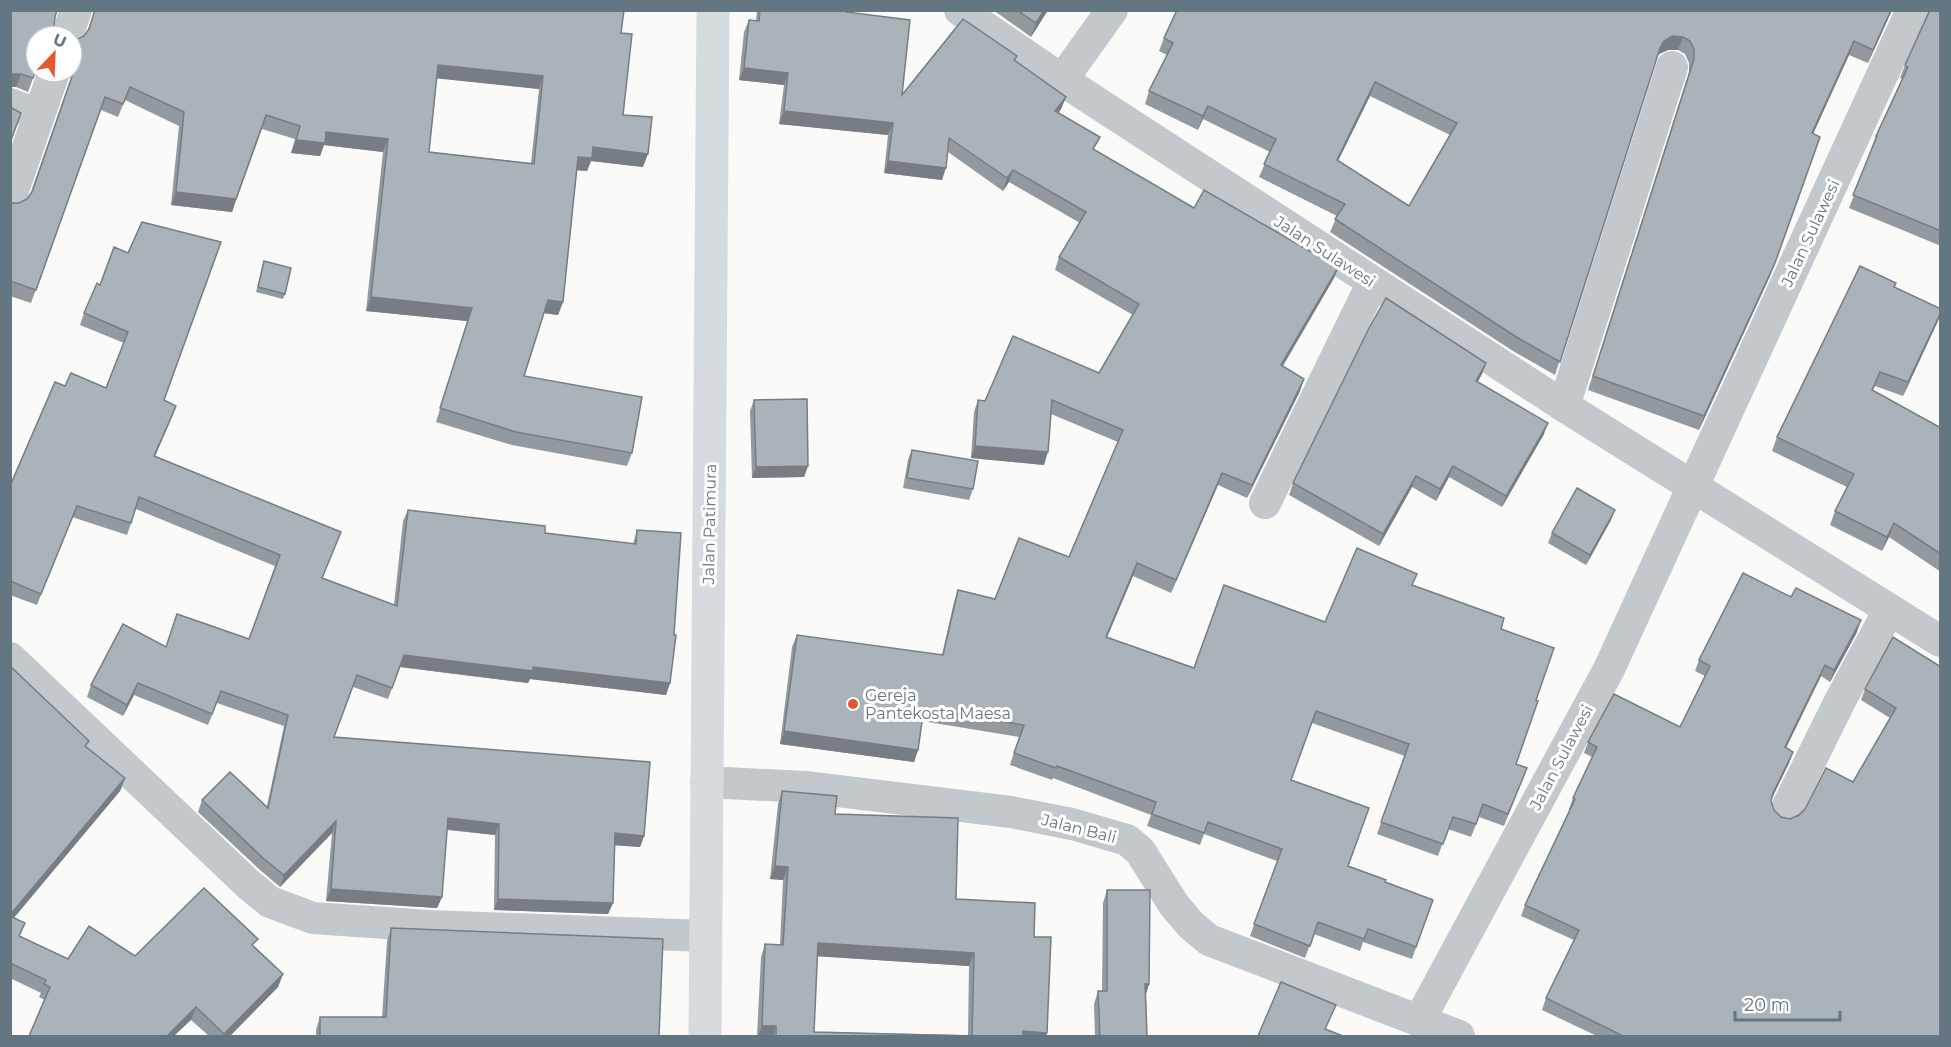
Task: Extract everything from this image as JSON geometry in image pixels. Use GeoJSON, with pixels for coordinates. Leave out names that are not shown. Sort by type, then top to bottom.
{"type":"FeatureCollection","features":[{"type":"Feature","properties":{"kind":"main road","name":"Jalan Patimura"},"geometry":{"type":"LineString","coordinates":[[705,1036],[713,10]]}},
{"type":"Feature","properties":{"kind":"street","name":"Jalan Sulawesi"},"geometry":{"type":"LineString","coordinates":[[960,10],[1062,80],[1564,406],[1941,641]]}},
{"type":"Feature","properties":{"kind":"street"},"geometry":{"type":"LineString","coordinates":[[1062,80],[1112,10]]}},
{"type":"Feature","properties":{"kind":"street","name":"Jalan Sulawesi"},"geometry":{"type":"LineString","coordinates":[[1419,1021],[1609,669],[1912,10]]}},
{"type":"Feature","properties":{"kind":"street"},"geometry":{"type":"LineString","coordinates":[[1564,406],[1672,68]]}},
{"type":"Feature","properties":{"kind":"street"},"geometry":{"type":"LineString","coordinates":[[10,199],[50,84]]}},
{"type":"Feature","properties":{"kind":"street"},"geometry":{"type":"LineString","coordinates":[[10,104],[39,115]]}},
{"type":"Feature","properties":{"kind":"street"},"geometry":{"type":"LineString","coordinates":[[1265,503],[1373,282]]}},
{"type":"Feature","properties":{"kind":"street"},"geometry":{"type":"LineString","coordinates":[[1785,812],[1840,700],[1888,610]]}},
{"type":"Feature","properties":{"kind":"street"},"geometry":{"type":"LineString","coordinates":[[10,658],[248,884],[270,902],[293,912],[313,918],[419,925],[705,936]]}},
{"type":"Feature","properties":{"kind":"street","name":"Jalan Bali"},"geometry":{"type":"LineString","coordinates":[[706,782],[805,787],[1011,812],[1072,824],[1127,840],[1140,851],[1174,905],[1191,925],[1209,940],[1459,1036]]}},
{"type":"Feature","properties":{"kind":"building"},"geometry":{"type":"Polygon","coordinates":[[[10,10],[57,10],[54,24],[24,24],[24,75],[10,74],[10,10]]]}},
{"type":"Feature","properties":{"kind":"building"},"geometry":{"type":"Polygon","coordinates":[[[95,10],[624,10],[621,33],[632,34],[623,115],[652,117],[648,154],[593,147],[592,158],[578,157],[563,302],[548,300],[524,376],[642,397],[632,453],[516,432],[440,408],[472,308],[371,297],[388,139],[326,132],[325,143],[296,140],[300,126],[266,115],[236,199],[176,192],[184,112],[130,87],[123,104],[105,97],[36,290],[10,281],[10,203],[19,203],[27,199],[32,192],[69,84],[84,84],[84,36],[89,29],[95,10]],[[438,65],[429,152],[534,164],[543,76],[438,65]]]}},
{"type":"Feature","properties":{"kind":"building"},"geometry":{"type":"Polygon","coordinates":[[[760,10],[847,10],[846,12],[910,20],[902,95],[963,19],[1017,56],[1014,60],[1066,97],[1055,111],[1100,137],[1093,149],[1194,208],[1204,190],[1339,266],[1281,365],[1304,379],[1252,485],[1222,473],[1176,580],[1137,563],[1106,637],[1194,668],[1224,585],[1325,622],[1357,548],[1417,574],[1412,585],[1504,618],[1501,629],[1554,648],[1516,764],[1527,768],[1508,814],[1483,804],[1476,824],[1453,817],[1443,844],[1381,822],[1409,744],[1316,711],[1291,780],[1369,808],[1348,866],[1433,900],[1416,947],[1368,929],[1364,939],[1318,922],[1310,946],[1254,924],[1282,849],[1208,822],[1204,833],[1152,814],[1156,802],[1014,753],[1024,725],[924,708],[918,750],[784,731],[797,635],[943,655],[958,590],[995,599],[1019,538],[1069,557],[1123,430],[1052,400],[1048,452],[975,446],[978,400],[985,401],[1013,336],[1099,373],[1139,304],[1059,257],[1086,212],[1013,170],[1007,178],[949,138],[946,168],[888,161],[893,123],[784,111],[788,73],[744,68],[749,20],[759,21],[760,10]]]}},
{"type":"Feature","properties":{"kind":"building"},"geometry":{"type":"Polygon","coordinates":[[[1017,10],[1044,10],[1036,23],[1017,10]]]}},
{"type":"Feature","properties":{"kind":"building"},"geometry":{"type":"Polygon","coordinates":[[[1177,10],[1891,10],[1873,50],[1854,41],[1812,133],[1820,137],[1775,263],[1704,416],[1593,376],[1694,59],[1694,49],[1690,41],[1683,37],[1672,36],[1664,41],[1660,48],[1560,362],[1518,338],[1335,219],[1345,204],[1264,164],[1276,139],[1208,106],[1203,116],[1149,91],[1173,43],[1164,38],[1177,10]],[[1375,82],[1337,160],[1409,206],[1457,123],[1375,82]]]}},
{"type":"Feature","properties":{"kind":"building"},"geometry":{"type":"Polygon","coordinates":[[[1930,10],[1941,10],[1941,231],[1853,195],[1876,136],[1908,67],[1905,65],[1930,10]]]}},
{"type":"Feature","properties":{"kind":"building"},"geometry":{"type":"Polygon","coordinates":[[[10,107],[21,113],[10,143],[10,107]]]}},
{"type":"Feature","properties":{"kind":"building"},"geometry":{"type":"Polygon","coordinates":[[[142,222],[221,242],[164,400],[176,406],[154,456],[341,532],[322,578],[397,606],[408,510],[545,526],[545,533],[636,544],[637,530],[681,533],[674,635],[676,635],[670,683],[533,667],[533,671],[404,655],[392,688],[357,675],[334,737],[650,762],[644,836],[615,833],[613,903],[498,899],[499,824],[448,818],[442,897],[331,889],[336,821],[284,875],[202,800],[230,772],[268,808],[288,715],[221,691],[212,714],[138,683],[127,705],[91,685],[123,624],[166,647],[177,614],[249,639],[280,555],[139,497],[131,523],[77,506],[41,594],[10,581],[10,486],[55,382],[65,386],[71,373],[106,388],[128,332],[84,313],[97,283],[100,285],[114,247],[128,253],[142,222]]]}},
{"type":"Feature","properties":{"kind":"building"},"geometry":{"type":"Polygon","coordinates":[[[264,261],[291,268],[285,294],[258,287],[264,261]]]}},
{"type":"Feature","properties":{"kind":"building"},"geometry":{"type":"Polygon","coordinates":[[[1860,266],[1896,283],[1894,287],[1941,309],[1908,382],[1880,372],[1872,390],[1941,428],[1941,554],[1894,523],[1887,537],[1835,511],[1854,474],[1777,437],[1860,266]]]}},
{"type":"Feature","properties":{"kind":"building"},"geometry":{"type":"Polygon","coordinates":[[[1386,298],[1486,363],[1476,381],[1548,423],[1506,496],[1453,466],[1440,489],[1416,476],[1383,534],[1293,483],[1386,298]]]}},
{"type":"Feature","properties":{"kind":"building"},"geometry":{"type":"Polygon","coordinates":[[[807,399],[808,466],[756,467],[754,400],[807,399]]]}},
{"type":"Feature","properties":{"kind":"building"},"geometry":{"type":"Polygon","coordinates":[[[912,450],[978,461],[973,489],[907,478],[912,450]]]}},
{"type":"Feature","properties":{"kind":"building"},"geometry":{"type":"Polygon","coordinates":[[[1577,488],[1615,510],[1590,555],[1552,533],[1577,488]]]}},
{"type":"Feature","properties":{"kind":"building"},"geometry":{"type":"Polygon","coordinates":[[[1743,573],[1791,597],[1796,588],[1861,620],[1834,670],[1825,665],[1785,747],[1793,752],[1771,801],[1774,810],[1781,817],[1790,819],[1805,809],[1826,768],[1853,782],[1896,708],[1865,689],[1893,637],[1941,667],[1941,1036],[1623,1036],[1546,998],[1579,930],[1525,905],[1597,747],[1588,742],[1614,694],[1680,727],[1710,666],[1699,660],[1743,573]]]}},
{"type":"Feature","properties":{"kind":"building"},"geometry":{"type":"Polygon","coordinates":[[[10,666],[89,741],[85,746],[125,778],[10,915],[10,666]]]}},
{"type":"Feature","properties":{"kind":"building"},"geometry":{"type":"Polygon","coordinates":[[[782,791],[837,796],[835,814],[958,818],[956,899],[1035,903],[1034,937],[1051,937],[1047,1033],[1023,1031],[1023,1036],[972,1036],[776,1036],[776,1026],[762,1026],[765,944],[783,945],[788,867],[775,866],[782,791]],[[818,943],[814,1032],[972,1036],[974,953],[818,943]]]}},
{"type":"Feature","properties":{"kind":"building"},"geometry":{"type":"Polygon","coordinates":[[[204,888],[258,939],[252,945],[283,974],[224,1034],[196,1007],[167,1036],[29,1036],[50,987],[44,984],[46,980],[10,963],[10,916],[25,923],[19,936],[68,959],[89,926],[135,956],[204,888]]]}},
{"type":"Feature","properties":{"kind":"building"},"geometry":{"type":"Polygon","coordinates":[[[1107,890],[1150,890],[1149,984],[1145,984],[1147,1036],[1100,1036],[1098,991],[1107,991],[1107,890]]]}},
{"type":"Feature","properties":{"kind":"building"},"geometry":{"type":"Polygon","coordinates":[[[391,928],[663,939],[659,1036],[320,1036],[320,1017],[386,1017],[391,928]]]}},
{"type":"Feature","properties":{"kind":"building"},"geometry":{"type":"Polygon","coordinates":[[[1281,982],[1336,1005],[1325,1029],[1343,1036],[1258,1036],[1281,982]]]}},
{"type":"Feature","properties":{"kind":"place","name":"Gereja Pantekosta Maesa"},"geometry":{"type":"Point","coordinates":[853,704]}}]}
